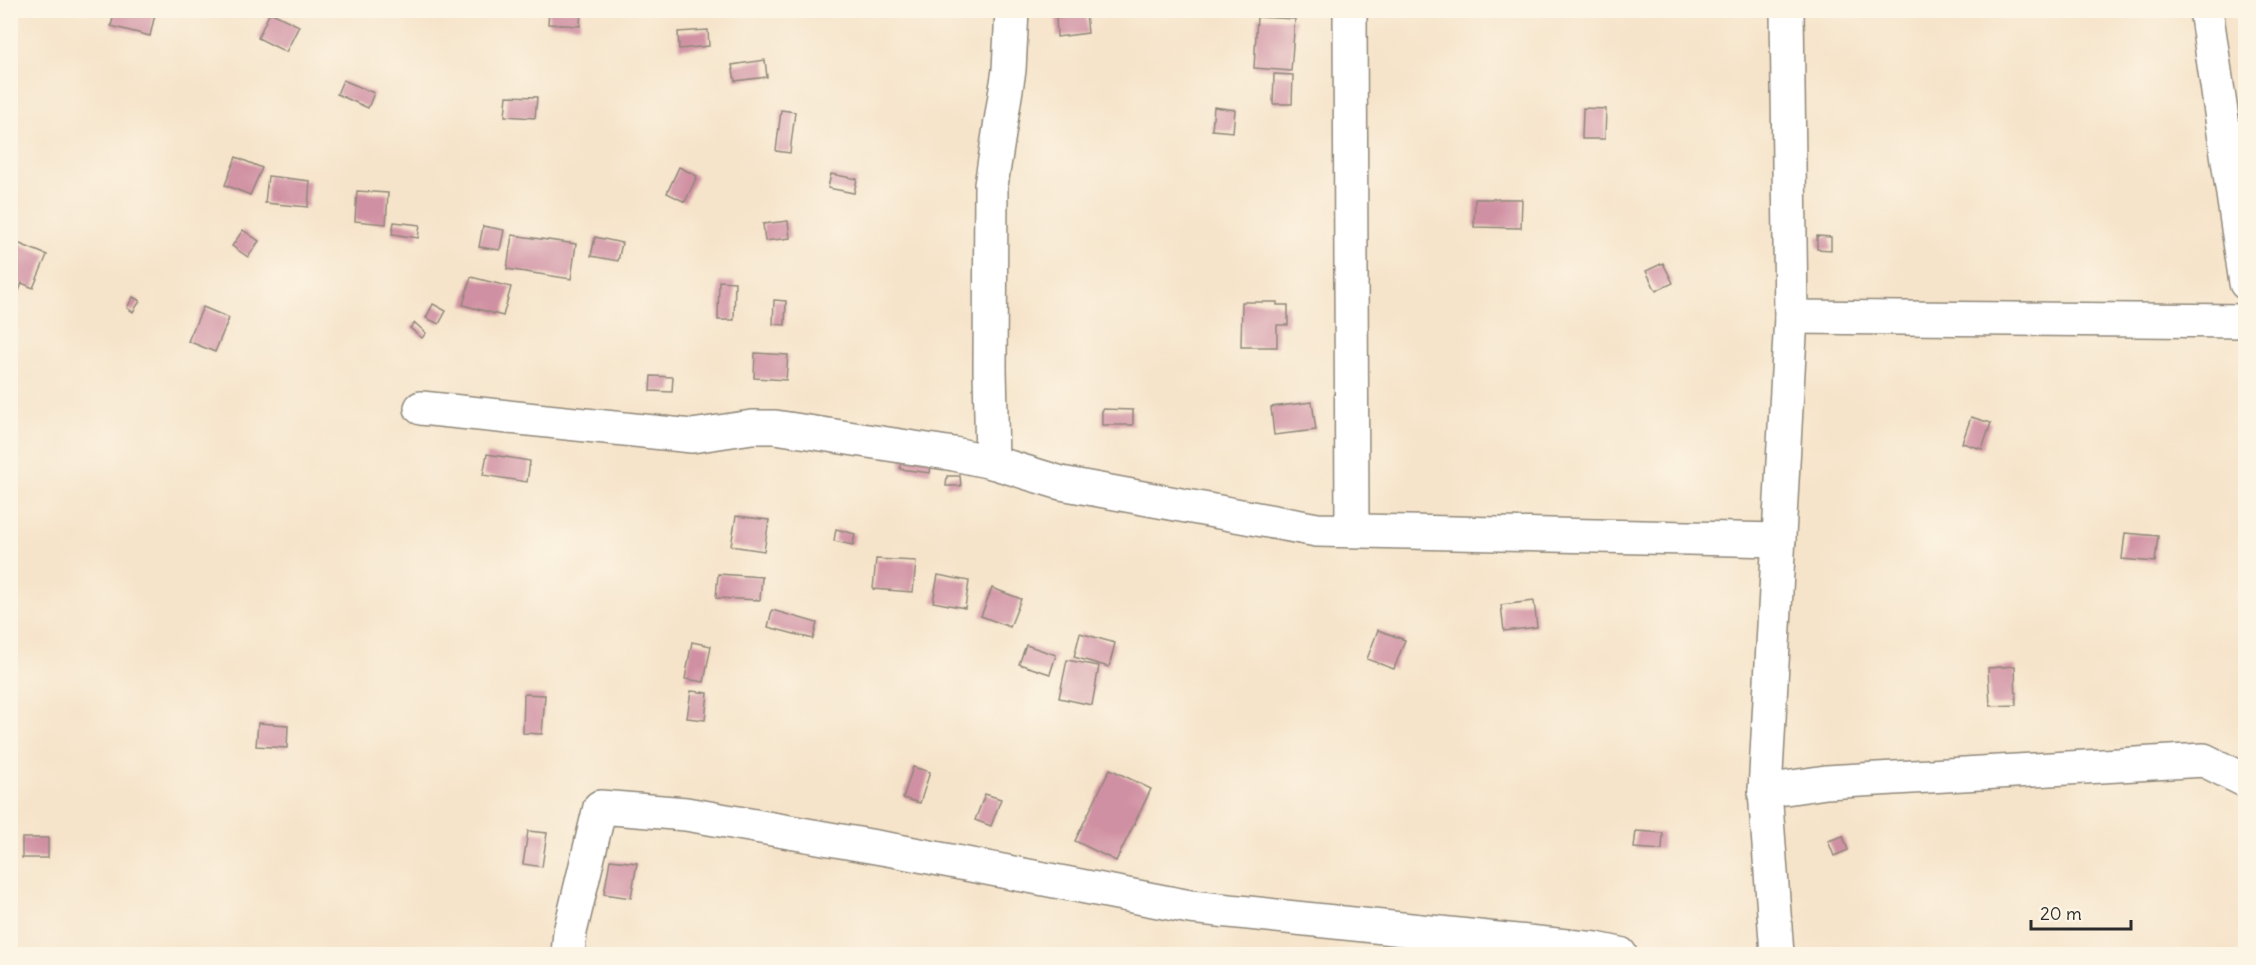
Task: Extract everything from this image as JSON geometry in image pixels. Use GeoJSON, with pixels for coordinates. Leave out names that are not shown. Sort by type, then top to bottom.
{"type":"FeatureCollection","features":[{"type":"Feature","properties":{"kind":"street"},"geometry":{"type":"LineString","coordinates":[[992,462],[991,185],[1009,70],[1012,10]]}},
{"type":"Feature","properties":{"kind":"street"},"geometry":{"type":"LineString","coordinates":[[1350,10],[1352,530]]}},
{"type":"Feature","properties":{"kind":"street"},"geometry":{"type":"LineString","coordinates":[[1777,954],[1765,791],[1791,317],[1787,10]]}},
{"type":"Feature","properties":{"kind":"street"},"geometry":{"type":"LineString","coordinates":[[2206,10],[2246,284]]}},
{"type":"Feature","properties":{"kind":"street"},"geometry":{"type":"LineString","coordinates":[[1791,317],[2246,321]]}},
{"type":"Feature","properties":{"kind":"street"},"geometry":{"type":"LineString","coordinates":[[421,408],[692,436],[752,427],[775,427],[954,454],[992,462],[1061,483],[1317,530],[1779,540]]}},
{"type":"Feature","properties":{"kind":"street"},"geometry":{"type":"LineString","coordinates":[[1765,791],[1826,782],[2204,760],[2246,781]]}},
{"type":"Feature","properties":{"kind":"street"},"geometry":{"type":"LineString","coordinates":[[568,954],[570,932],[600,807],[686,814],[1190,906],[1604,953]]}},
{"type":"Feature","properties":{"kind":"building"},"geometry":{"type":"Polygon","coordinates":[[[115,10],[156,10],[150,36],[111,26],[115,10]]]}},
{"type":"Feature","properties":{"kind":"building"},"geometry":{"type":"Polygon","coordinates":[[[549,10],[581,10],[580,26],[548,24],[549,10]]]}},
{"type":"Feature","properties":{"kind":"building"},"geometry":{"type":"Polygon","coordinates":[[[270,12],[299,26],[286,52],[258,38],[270,12]]]}},
{"type":"Feature","properties":{"kind":"building"},"geometry":{"type":"Polygon","coordinates":[[[1086,14],[1088,33],[1057,37],[1056,17],[1086,14]]]}},
{"type":"Feature","properties":{"kind":"building"},"geometry":{"type":"Polygon","coordinates":[[[1257,17],[1295,19],[1291,71],[1254,68],[1257,17]]]}},
{"type":"Feature","properties":{"kind":"building"},"geometry":{"type":"Polygon","coordinates":[[[708,30],[709,46],[679,49],[678,32],[708,30]]]}},
{"type":"Feature","properties":{"kind":"building"},"geometry":{"type":"Polygon","coordinates":[[[765,60],[767,77],[735,81],[732,65],[765,60]]]}},
{"type":"Feature","properties":{"kind":"building"},"geometry":{"type":"Polygon","coordinates":[[[1274,74],[1293,75],[1292,104],[1273,104],[1274,74]]]}},
{"type":"Feature","properties":{"kind":"building"},"geometry":{"type":"Polygon","coordinates":[[[343,80],[374,93],[368,108],[337,94],[343,80]]]}},
{"type":"Feature","properties":{"kind":"building"},"geometry":{"type":"Polygon","coordinates":[[[507,96],[537,97],[535,118],[505,116],[507,96]]]}},
{"type":"Feature","properties":{"kind":"building"},"geometry":{"type":"Polygon","coordinates":[[[1214,107],[1235,110],[1233,132],[1212,130],[1214,107]]]}},
{"type":"Feature","properties":{"kind":"building"},"geometry":{"type":"Polygon","coordinates":[[[1583,108],[1606,109],[1605,139],[1582,139],[1583,108]]]}},
{"type":"Feature","properties":{"kind":"building"},"geometry":{"type":"Polygon","coordinates":[[[781,110],[795,112],[790,153],[776,151],[781,110]]]}},
{"type":"Feature","properties":{"kind":"building"},"geometry":{"type":"Polygon","coordinates":[[[236,157],[262,168],[250,195],[225,185],[236,157]]]}},
{"type":"Feature","properties":{"kind":"building"},"geometry":{"type":"Polygon","coordinates":[[[679,167],[697,176],[685,202],[667,193],[679,167]]]}},
{"type":"Feature","properties":{"kind":"building"},"geometry":{"type":"Polygon","coordinates":[[[831,174],[857,179],[854,193],[828,188],[831,174]]]}},
{"type":"Feature","properties":{"kind":"building"},"geometry":{"type":"Polygon","coordinates":[[[268,176],[310,181],[308,207],[265,203],[268,176]]]}},
{"type":"Feature","properties":{"kind":"building"},"geometry":{"type":"Polygon","coordinates":[[[357,191],[388,193],[386,224],[355,221],[357,191]]]}},
{"type":"Feature","properties":{"kind":"building"},"geometry":{"type":"Polygon","coordinates":[[[1475,199],[1522,199],[1521,228],[1474,227],[1475,199]]]}},
{"type":"Feature","properties":{"kind":"building"},"geometry":{"type":"Polygon","coordinates":[[[788,221],[790,238],[765,241],[763,224],[788,221]]]}},
{"type":"Feature","properties":{"kind":"building"},"geometry":{"type":"Polygon","coordinates":[[[394,222],[420,225],[418,238],[392,234],[394,222]]]}},
{"type":"Feature","properties":{"kind":"building"},"geometry":{"type":"Polygon","coordinates":[[[483,226],[504,230],[500,250],[479,247],[483,226]]]}},
{"type":"Feature","properties":{"kind":"building"},"geometry":{"type":"Polygon","coordinates":[[[243,230],[259,241],[248,257],[232,246],[243,230]]]}},
{"type":"Feature","properties":{"kind":"building"},"geometry":{"type":"Polygon","coordinates":[[[512,235],[576,244],[571,279],[507,269],[512,235]]]}},
{"type":"Feature","properties":{"kind":"building"},"geometry":{"type":"Polygon","coordinates":[[[1817,236],[1831,237],[1831,250],[1817,249],[1817,236]]]}},
{"type":"Feature","properties":{"kind":"building"},"geometry":{"type":"Polygon","coordinates":[[[595,237],[622,243],[618,261],[591,256],[595,237]]]}},
{"type":"Feature","properties":{"kind":"building"},"geometry":{"type":"Polygon","coordinates":[[[10,240],[47,255],[33,288],[22,283],[19,291],[10,288],[10,240]]]}},
{"type":"Feature","properties":{"kind":"building"},"geometry":{"type":"Polygon","coordinates":[[[1663,263],[1673,283],[1656,291],[1646,271],[1663,263]]]}},
{"type":"Feature","properties":{"kind":"building"},"geometry":{"type":"Polygon","coordinates":[[[471,277],[511,287],[503,316],[463,305],[471,277]]]}},
{"type":"Feature","properties":{"kind":"building"},"geometry":{"type":"Polygon","coordinates":[[[719,281],[735,282],[734,320],[718,320],[719,281]]]}},
{"type":"Feature","properties":{"kind":"building"},"geometry":{"type":"Polygon","coordinates":[[[133,297],[140,301],[133,312],[127,308],[133,297]]]}},
{"type":"Feature","properties":{"kind":"building"},"geometry":{"type":"Polygon","coordinates":[[[774,300],[786,301],[785,325],[773,324],[774,300]]]}},
{"type":"Feature","properties":{"kind":"building"},"geometry":{"type":"Polygon","coordinates":[[[1242,302],[1277,302],[1277,305],[1288,305],[1288,325],[1277,325],[1277,347],[1241,347],[1242,302]]]}},
{"type":"Feature","properties":{"kind":"building"},"geometry":{"type":"Polygon","coordinates":[[[433,304],[446,311],[439,324],[426,318],[433,304]]]}},
{"type":"Feature","properties":{"kind":"building"},"geometry":{"type":"Polygon","coordinates":[[[203,307],[229,318],[215,352],[188,341],[203,307]]]}},
{"type":"Feature","properties":{"kind":"building"},"geometry":{"type":"Polygon","coordinates":[[[415,323],[426,333],[422,338],[410,328],[415,323]]]}},
{"type":"Feature","properties":{"kind":"building"},"geometry":{"type":"Polygon","coordinates":[[[755,353],[788,355],[786,380],[754,378],[755,353]]]}},
{"type":"Feature","properties":{"kind":"building"},"geometry":{"type":"Polygon","coordinates":[[[651,376],[673,377],[672,392],[650,391],[651,376]]]}},
{"type":"Feature","properties":{"kind":"building"},"geometry":{"type":"Polygon","coordinates":[[[1312,402],[1316,430],[1274,435],[1271,407],[1312,402]]]}},
{"type":"Feature","properties":{"kind":"building"},"geometry":{"type":"Polygon","coordinates":[[[1102,409],[1133,410],[1133,425],[1102,425],[1102,409]]]}},
{"type":"Feature","properties":{"kind":"building"},"geometry":{"type":"Polygon","coordinates":[[[1971,417],[1991,423],[1982,449],[1962,443],[1971,417]]]}},
{"type":"Feature","properties":{"kind":"building"},"geometry":{"type":"Polygon","coordinates":[[[902,451],[932,455],[930,473],[900,469],[902,451]]]}},
{"type":"Feature","properties":{"kind":"building"},"geometry":{"type":"Polygon","coordinates":[[[487,454],[530,461],[527,482],[483,475],[487,454]]]}},
{"type":"Feature","properties":{"kind":"building"},"geometry":{"type":"Polygon","coordinates":[[[947,476],[960,476],[961,486],[946,486],[947,476]]]}},
{"type":"Feature","properties":{"kind":"building"},"geometry":{"type":"Polygon","coordinates":[[[736,516],[769,520],[764,551],[731,546],[736,516]]]}},
{"type":"Feature","properties":{"kind":"building"},"geometry":{"type":"Polygon","coordinates":[[[836,529],[855,534],[853,545],[834,541],[836,529]]]}},
{"type":"Feature","properties":{"kind":"building"},"geometry":{"type":"Polygon","coordinates":[[[2125,533],[2158,536],[2155,562],[2122,559],[2125,533]]]}},
{"type":"Feature","properties":{"kind":"building"},"geometry":{"type":"Polygon","coordinates":[[[876,559],[916,561],[913,592],[873,589],[876,559]]]}},
{"type":"Feature","properties":{"kind":"building"},"geometry":{"type":"Polygon","coordinates":[[[718,574],[762,577],[760,600],[716,598],[718,574]]]}},
{"type":"Feature","properties":{"kind":"building"},"geometry":{"type":"Polygon","coordinates":[[[938,575],[969,581],[965,608],[933,602],[938,575]]]}},
{"type":"Feature","properties":{"kind":"building"},"geometry":{"type":"Polygon","coordinates":[[[992,588],[1021,599],[1010,627],[981,616],[992,588]]]}},
{"type":"Feature","properties":{"kind":"building"},"geometry":{"type":"Polygon","coordinates":[[[1534,601],[1537,627],[1504,631],[1501,605],[1534,601]]]}},
{"type":"Feature","properties":{"kind":"building"},"geometry":{"type":"Polygon","coordinates":[[[772,610],[817,623],[813,639],[768,627],[772,610]]]}},
{"type":"Feature","properties":{"kind":"building"},"geometry":{"type":"Polygon","coordinates":[[[1378,630],[1405,640],[1394,669],[1367,659],[1378,630]]]}},
{"type":"Feature","properties":{"kind":"building"},"geometry":{"type":"Polygon","coordinates":[[[1080,633],[1115,643],[1109,667],[1074,657],[1080,633]]]}},
{"type":"Feature","properties":{"kind":"building"},"geometry":{"type":"Polygon","coordinates":[[[692,642],[711,646],[704,682],[685,679],[692,642]]]}},
{"type":"Feature","properties":{"kind":"building"},"geometry":{"type":"Polygon","coordinates":[[[1026,645],[1056,655],[1050,674],[1019,664],[1026,645]]]}},
{"type":"Feature","properties":{"kind":"building"},"geometry":{"type":"Polygon","coordinates":[[[1067,660],[1099,666],[1092,705],[1059,698],[1067,660]]]}},
{"type":"Feature","properties":{"kind":"building"},"geometry":{"type":"Polygon","coordinates":[[[2015,666],[2016,705],[1990,706],[1988,668],[2015,666]]]}},
{"type":"Feature","properties":{"kind":"building"},"geometry":{"type":"Polygon","coordinates":[[[691,691],[708,693],[705,720],[687,718],[691,691]]]}},
{"type":"Feature","properties":{"kind":"building"},"geometry":{"type":"Polygon","coordinates":[[[524,694],[545,695],[542,734],[523,733],[524,694]]]}},
{"type":"Feature","properties":{"kind":"building"},"geometry":{"type":"Polygon","coordinates":[[[258,723],[288,725],[287,748],[256,746],[258,723]]]}},
{"type":"Feature","properties":{"kind":"building"},"geometry":{"type":"Polygon","coordinates":[[[913,767],[930,772],[920,803],[903,798],[913,767]]]}},
{"type":"Feature","properties":{"kind":"building"},"geometry":{"type":"Polygon","coordinates":[[[1110,769],[1151,789],[1116,861],[1075,841],[1110,769]]]}},
{"type":"Feature","properties":{"kind":"building"},"geometry":{"type":"Polygon","coordinates":[[[985,794],[1001,799],[991,826],[975,820],[985,794]]]}},
{"type":"Feature","properties":{"kind":"building"},"geometry":{"type":"Polygon","coordinates":[[[528,831],[547,833],[542,867],[523,864],[528,831]]]}},
{"type":"Feature","properties":{"kind":"building"},"geometry":{"type":"Polygon","coordinates":[[[1636,831],[1663,833],[1662,850],[1634,848],[1636,831]]]}},
{"type":"Feature","properties":{"kind":"building"},"geometry":{"type":"Polygon","coordinates":[[[1843,836],[1848,850],[1834,856],[1828,841],[1843,836]]]}},
{"type":"Feature","properties":{"kind":"building"},"geometry":{"type":"Polygon","coordinates":[[[22,838],[48,838],[48,858],[22,858],[22,838]]]}},
{"type":"Feature","properties":{"kind":"building"},"geometry":{"type":"Polygon","coordinates":[[[610,860],[637,863],[631,898],[604,894],[610,860]]]}}]}
